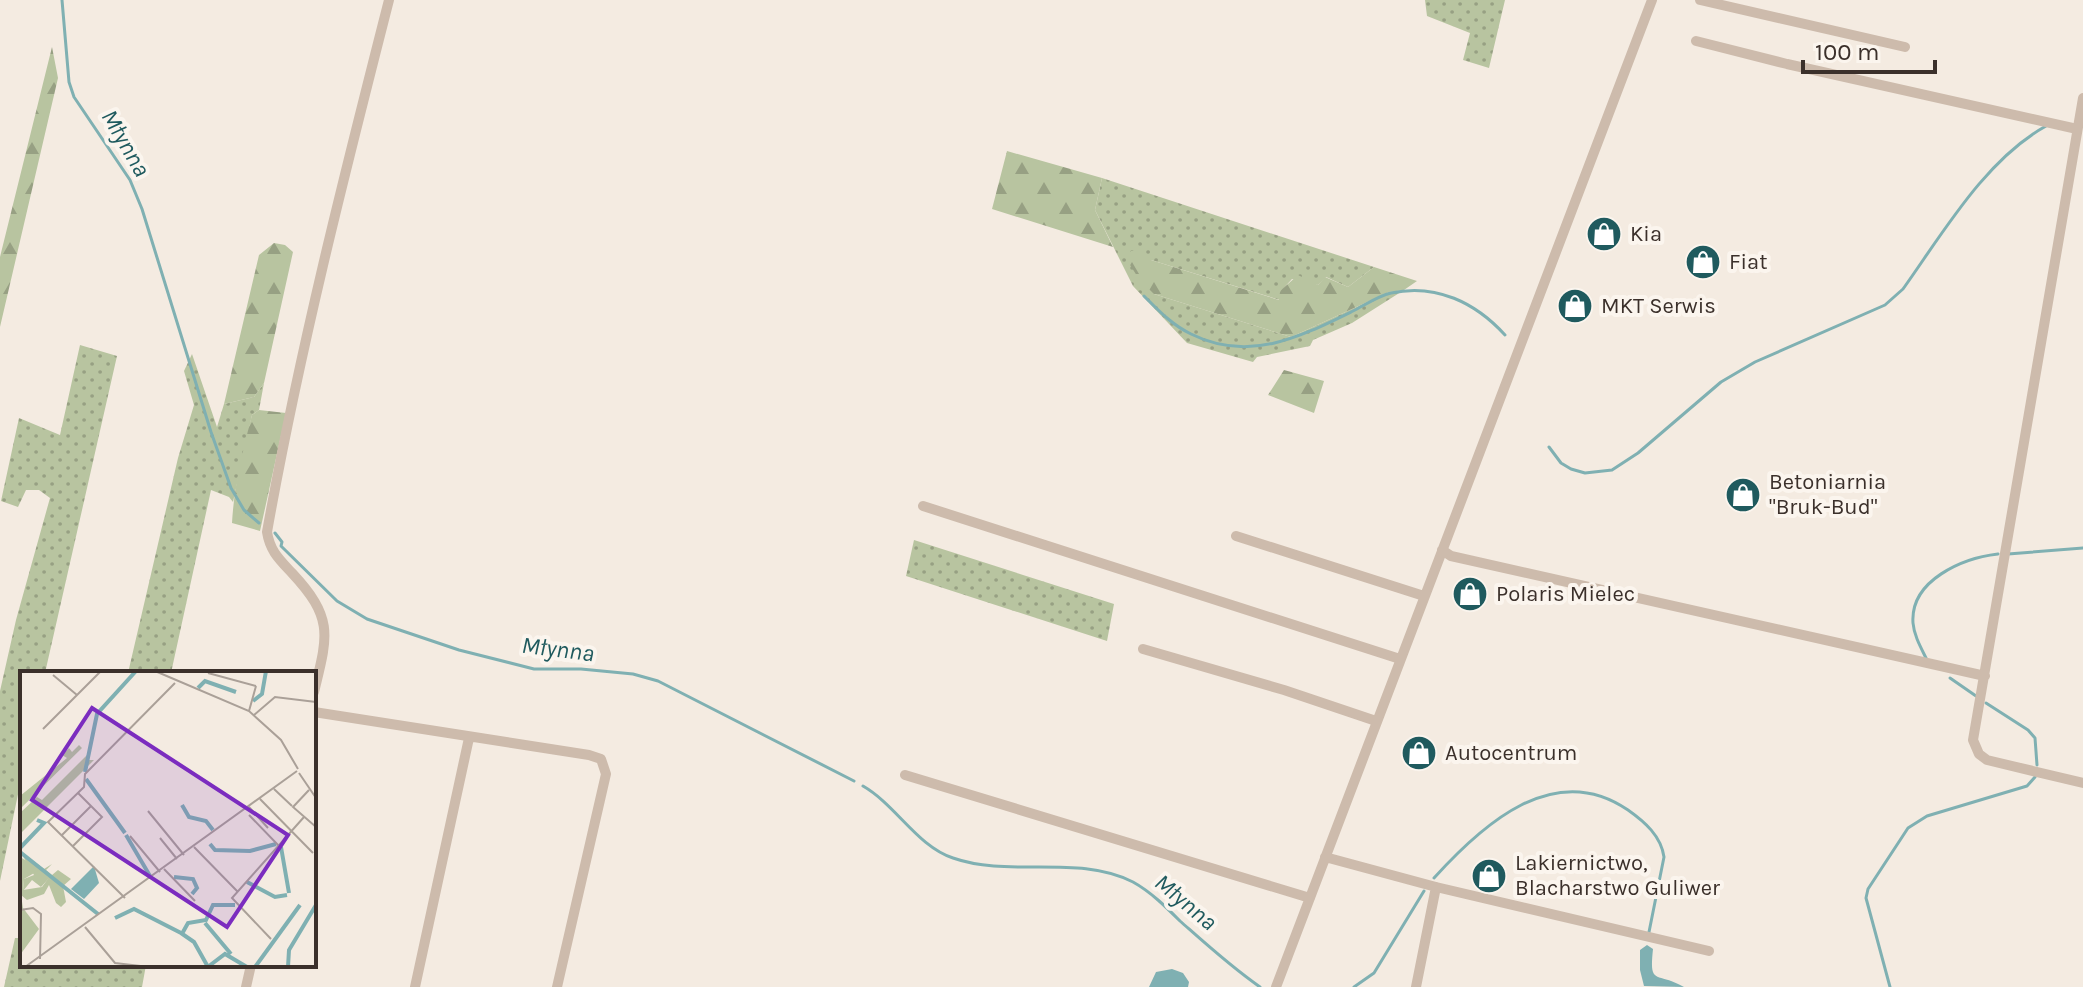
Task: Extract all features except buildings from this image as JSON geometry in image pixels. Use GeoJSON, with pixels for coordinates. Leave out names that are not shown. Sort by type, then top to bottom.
{"type":"FeatureCollection","features":[{"type":"Feature","properties":{"kind":"street"},"geometry":{"type":"LineString","coordinates":[[316,682],[326,634],[322,614],[314,598],[275,557],[267,532],[285,435],[347,165],[389,0]]}},
{"type":"Feature","properties":{"kind":"street"},"geometry":{"type":"LineString","coordinates":[[1276,987],[1652,0]]}},
{"type":"Feature","properties":{"kind":"street"},"geometry":{"type":"LineString","coordinates":[[1700,0],[1905,47]]}},
{"type":"Feature","properties":{"kind":"street"},"geometry":{"type":"LineString","coordinates":[[1696,41],[2077,129]]}},
{"type":"Feature","properties":{"kind":"street"},"geometry":{"type":"LineString","coordinates":[[2083,98],[1973,740],[1979,754],[1987,760],[2083,783]]}},
{"type":"Feature","properties":{"kind":"street"},"geometry":{"type":"LineString","coordinates":[[923,506],[1400,659]]}},
{"type":"Feature","properties":{"kind":"street"},"geometry":{"type":"LineString","coordinates":[[1236,536],[1424,596]]}},
{"type":"Feature","properties":{"kind":"street"},"geometry":{"type":"LineString","coordinates":[[1442,550],[1451,556],[1985,676]]}},
{"type":"Feature","properties":{"kind":"street"},"geometry":{"type":"LineString","coordinates":[[1143,649],[1284,690],[1376,721]]}},
{"type":"Feature","properties":{"kind":"street"},"geometry":{"type":"LineString","coordinates":[[316,712],[601,759],[606,767],[557,987]]}},
{"type":"Feature","properties":{"kind":"street"},"geometry":{"type":"LineString","coordinates":[[415,987],[469,738]]}},
{"type":"Feature","properties":{"kind":"street"},"geometry":{"type":"LineString","coordinates":[[905,775],[1310,898]]}},
{"type":"Feature","properties":{"kind":"street"},"geometry":{"type":"LineString","coordinates":[[1325,857],[1436,887],[1709,951]]}},
{"type":"Feature","properties":{"kind":"street"},"geometry":{"type":"LineString","coordinates":[[1416,987],[1436,887]]}},
{"type":"Feature","properties":{"kind":"street"},"geometry":{"type":"LineString","coordinates":[[246,987],[251,967]]}},
{"type":"Feature","properties":{"kind":"green space"},"geometry":{"type":"Polygon","coordinates":[[[1425,0],[1505,0],[1489,68],[1463,60],[1470,33],[1427,16],[1425,0]]]}},
{"type":"Feature","properties":{"kind":"green space"},"geometry":{"type":"Polygon","coordinates":[[[52,47],[58,78],[0,327],[0,257],[52,47]]]}},
{"type":"Feature","properties":{"kind":"green space"},"geometry":{"type":"Polygon","coordinates":[[[1007,151],[1102,178],[1095,210],[1113,247],[992,209],[1007,151]]]}},
{"type":"Feature","properties":{"kind":"green space"},"geometry":{"type":"Polygon","coordinates":[[[1102,178],[1374,267],[1348,287],[1326,277],[1318,285],[1292,279],[1281,291],[1280,300],[1151,260],[1154,294],[1291,337],[1389,292],[1404,290],[1352,323],[1313,340],[1310,346],[1257,357],[1253,362],[1187,343],[1133,286],[1095,210],[1102,178]]]}},
{"type":"Feature","properties":{"kind":"green space"},"geometry":{"type":"Polygon","coordinates":[[[274,243],[285,245],[293,252],[264,383],[254,397],[224,404],[259,255],[274,243]]]}},
{"type":"Feature","properties":{"kind":"green space"},"geometry":{"type":"Polygon","coordinates":[[[1143,249],[1151,260],[1279,300],[1280,291],[1298,275],[1318,285],[1325,277],[1348,287],[1374,267],[1417,281],[1404,290],[1389,292],[1291,337],[1154,294],[1139,279],[1125,257],[1131,251],[1143,249]]]}},
{"type":"Feature","properties":{"kind":"green space"},"geometry":{"type":"Polygon","coordinates":[[[80,345],[117,356],[45,671],[20,671],[20,785],[0,881],[0,691],[50,498],[39,490],[26,490],[18,507],[1,501],[19,418],[60,435],[80,345]]]}},
{"type":"Feature","properties":{"kind":"green space"},"geometry":{"type":"Polygon","coordinates":[[[192,354],[217,427],[224,404],[254,397],[264,383],[259,410],[252,415],[233,502],[229,497],[211,490],[171,671],[128,671],[178,458],[194,405],[184,371],[192,354]]]}},
{"type":"Feature","properties":{"kind":"green space"},"geometry":{"type":"Polygon","coordinates":[[[1284,370],[1324,381],[1314,413],[1268,395],[1284,370]]]}},
{"type":"Feature","properties":{"kind":"green space"},"geometry":{"type":"Polygon","coordinates":[[[259,410],[286,413],[260,531],[232,523],[245,441],[252,415],[259,410]]]}},
{"type":"Feature","properties":{"kind":"green space"},"geometry":{"type":"Polygon","coordinates":[[[914,540],[1114,604],[1107,641],[906,576],[914,540]]]}},
{"type":"Feature","properties":{"kind":"green space"},"geometry":{"type":"Polygon","coordinates":[[[15,938],[20,938],[20,967],[146,967],[142,987],[4,987],[15,938]]]}},
{"type":"Feature","properties":{"kind":"water"},"geometry":{"type":"Polygon","coordinates":[[[1647,945],[1653,949],[1654,974],[1684,987],[1644,986],[1640,950],[1647,945]]]}},
{"type":"Feature","properties":{"kind":"water"},"geometry":{"type":"Polygon","coordinates":[[[1172,969],[1183,973],[1189,982],[1188,987],[1149,987],[1156,972],[1172,969]]]}},
{"type":"Feature","properties":{"kind":"waterway","name":"Młynna"},"geometry":{"type":"LineString","coordinates":[[62,0],[69,82],[74,97],[130,180],[231,488],[244,510],[259,523]]}},
{"type":"Feature","properties":{"kind":"waterway"},"geometry":{"type":"LineString","coordinates":[[1549,447],[1561,463],[1571,469],[1585,473],[1612,470],[1638,453],[1721,382],[1755,362],[1885,305],[1903,289],[1984,178],[2024,140],[2046,126]]}},
{"type":"Feature","properties":{"kind":"waterway"},"geometry":{"type":"LineString","coordinates":[[1144,296],[1166,317],[1191,334],[1233,346],[1254,346],[1294,337],[1381,296],[1408,291],[1439,293],[1454,298],[1481,314],[1505,335]]}},
{"type":"Feature","properties":{"kind":"waterway","name":"Młynna"},"geometry":{"type":"LineString","coordinates":[[275,533],[282,542],[281,546],[337,601],[367,619],[459,650],[534,669],[633,674],[658,681],[854,781]]}},
{"type":"Feature","properties":{"kind":"waterway"},"geometry":{"type":"LineString","coordinates":[[2008,554],[2083,548]]}},
{"type":"Feature","properties":{"kind":"waterway"},"geometry":{"type":"LineString","coordinates":[[1926,658],[1913,623],[1914,608],[1920,595],[1929,583],[1955,566],[1998,554]]}},
{"type":"Feature","properties":{"kind":"waterway"},"geometry":{"type":"LineString","coordinates":[[1950,678],[1976,696]]}},
{"type":"Feature","properties":{"kind":"waterway"},"geometry":{"type":"LineString","coordinates":[[1986,703],[2028,730],[2035,738],[2037,765]]}},
{"type":"Feature","properties":{"kind":"waterway"},"geometry":{"type":"LineString","coordinates":[[1890,987],[1866,898],[1868,889],[1908,828],[1927,816],[2027,786],[2035,777]]}},
{"type":"Feature","properties":{"kind":"waterway","name":"Młynna"},"geometry":{"type":"LineString","coordinates":[[863,786],[928,844],[953,858],[997,866],[1090,869],[1133,882],[1260,987]]}},
{"type":"Feature","properties":{"kind":"waterway","name":"Młynna"},"geometry":{"type":"LineString","coordinates":[[1434,878],[1474,838],[1521,805],[1547,795],[1573,792],[1600,796],[1640,819],[1656,836],[1662,849],[1664,857],[1649,932]]}},
{"type":"Feature","properties":{"kind":"waterway","name":"Młynna"},"geometry":{"type":"LineString","coordinates":[[1354,987],[1374,973],[1424,891]]}},
{"type":"Feature","properties":{"kind":"place","name":"Kia"},"geometry":{"type":"Point","coordinates":[1604,234]}},
{"type":"Feature","properties":{"kind":"place","name":"Fiat"},"geometry":{"type":"Point","coordinates":[1703,262]}},
{"type":"Feature","properties":{"kind":"place","name":"MKT Serwis"},"geometry":{"type":"Point","coordinates":[1575,306]}},
{"type":"Feature","properties":{"kind":"place","name":"Betoniarnia \"Bruk-Bud\""},"geometry":{"type":"Point","coordinates":[1743,495]}},
{"type":"Feature","properties":{"kind":"place","name":"Polaris Mielec"},"geometry":{"type":"Point","coordinates":[1470,594]}},
{"type":"Feature","properties":{"kind":"place","name":"Autocentrum"},"geometry":{"type":"Point","coordinates":[1419,753]}},
{"type":"Feature","properties":{"kind":"place","name":"Lakiernictwo, Blacharstwo Guliwer"},"geometry":{"type":"Point","coordinates":[1489,876]}}]}
